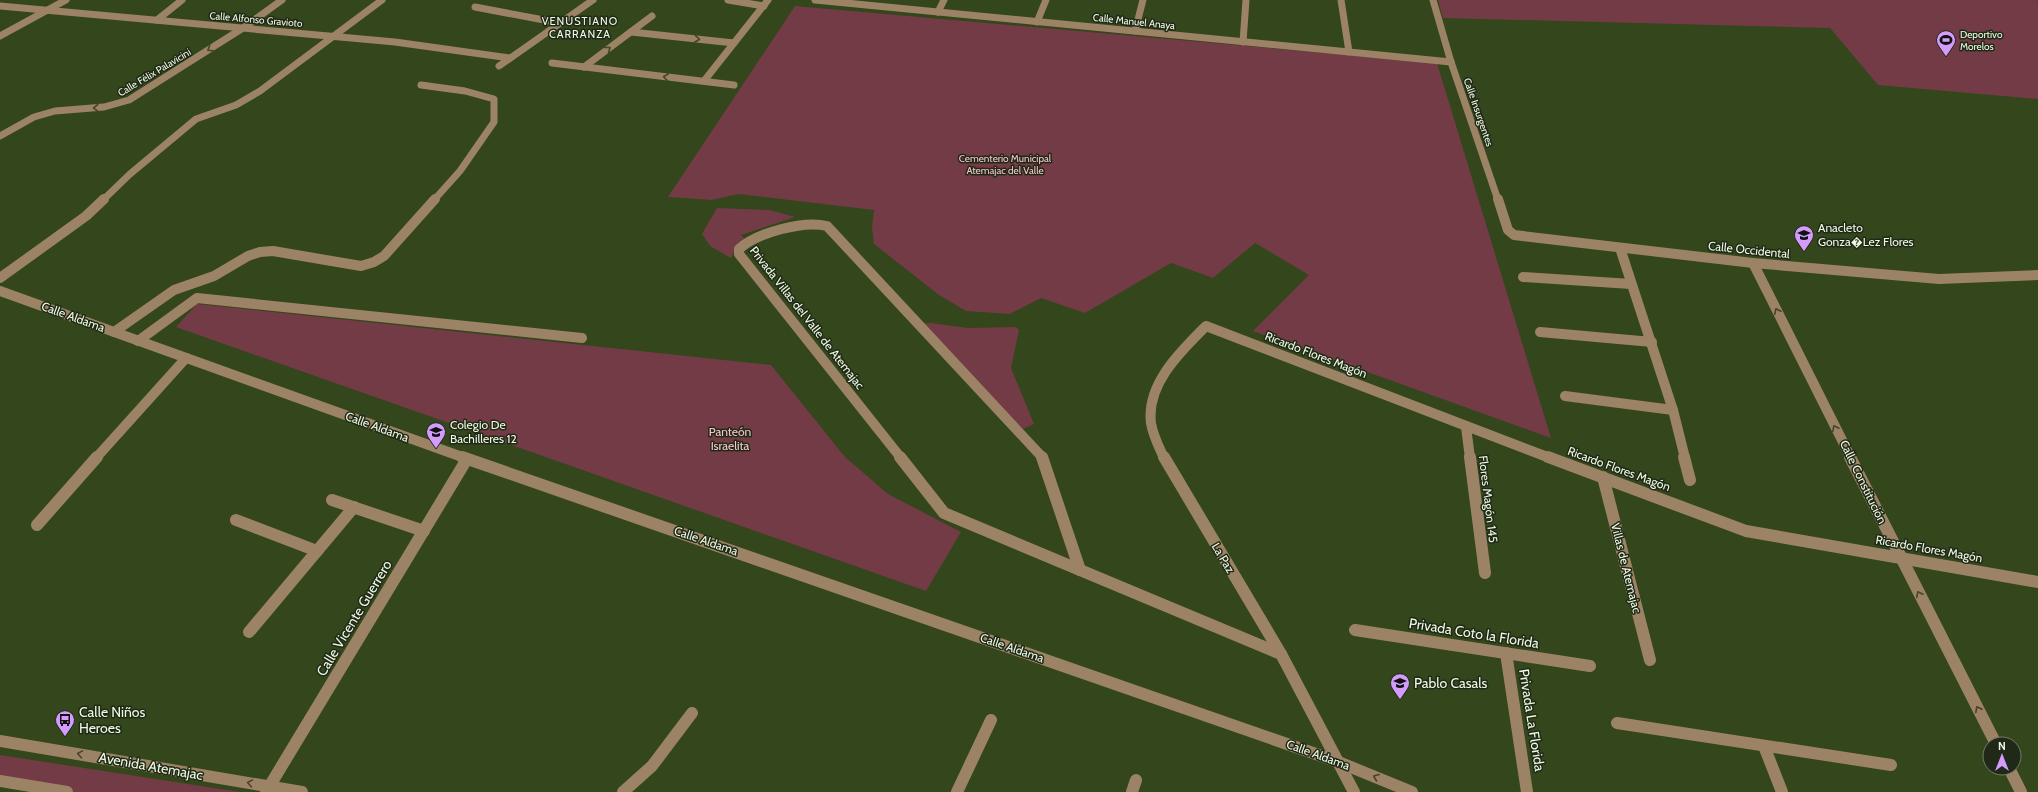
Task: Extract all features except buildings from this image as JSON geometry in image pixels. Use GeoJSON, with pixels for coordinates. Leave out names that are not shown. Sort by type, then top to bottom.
{"type":"FeatureCollection","features":[{"type":"Feature","properties":{"kind":"street"},"geometry":{"type":"LineString","coordinates":[[0,36],[66,0]]}},
{"type":"Feature","properties":{"kind":"street"},"geometry":{"type":"LineString","coordinates":[[157,20],[182,0]]}},
{"type":"Feature","properties":{"kind":"street","name":"Calle Félix Palavicini"},"geometry":{"type":"LineString","coordinates":[[0,136],[34,117],[55,111],[104,108],[129,100],[243,28],[282,0]]}},
{"type":"Feature","properties":{"kind":"street"},"geometry":{"type":"LineString","coordinates":[[0,278],[86,216],[130,174],[196,119],[236,105],[260,91],[382,0]]}},
{"type":"Feature","properties":{"kind":"street"},"geometry":{"type":"LineString","coordinates":[[499,66],[593,0]]}},
{"type":"Feature","properties":{"kind":"street"},"geometry":{"type":"LineString","coordinates":[[728,0],[766,3]]}},
{"type":"Feature","properties":{"kind":"street","name":"Calle Manuel Anaya"},"geometry":{"type":"LineString","coordinates":[[815,0],[839,1],[1037,22],[1451,62]]}},
{"type":"Feature","properties":{"kind":"street"},"geometry":{"type":"LineString","coordinates":[[938,12],[944,0]]}},
{"type":"Feature","properties":{"kind":"street"},"geometry":{"type":"LineString","coordinates":[[1037,22],[1046,0]]}},
{"type":"Feature","properties":{"kind":"street"},"geometry":{"type":"LineString","coordinates":[[1135,31],[1143,0]]}},
{"type":"Feature","properties":{"kind":"street"},"geometry":{"type":"LineString","coordinates":[[1243,42],[1246,0]]}},
{"type":"Feature","properties":{"kind":"street"},"geometry":{"type":"LineString","coordinates":[[1341,0],[1348,52]]}},
{"type":"Feature","properties":{"kind":"street","name":"Calle Insurgentes"},"geometry":{"type":"LineString","coordinates":[[1433,0],[1451,62],[1508,230]]}},
{"type":"Feature","properties":{"kind":"street"},"geometry":{"type":"LineString","coordinates":[[704,81],[766,3]]}},
{"type":"Feature","properties":{"kind":"street","name":"Calle Alfonso Gravioto"},"geometry":{"type":"LineString","coordinates":[[0,6],[395,42],[510,58]]}},
{"type":"Feature","properties":{"kind":"street"},"geometry":{"type":"LineString","coordinates":[[475,7],[560,23]]}},
{"type":"Feature","properties":{"kind":"street"},"geometry":{"type":"LineString","coordinates":[[584,67],[652,16]]}},
{"type":"Feature","properties":{"kind":"street"},"geometry":{"type":"LineString","coordinates":[[631,32],[734,43]]}},
{"type":"Feature","properties":{"kind":"street"},"geometry":{"type":"LineString","coordinates":[[552,63],[734,85]]}},
{"type":"Feature","properties":{"kind":"street"},"geometry":{"type":"LineString","coordinates":[[114,332],[174,290],[214,276],[248,256],[260,252],[273,251],[361,266],[374,262],[384,256],[460,172],[494,122],[494,99],[465,91],[421,86]]}},
{"type":"Feature","properties":{"kind":"street","name":"Privada Villas del Valle de Atemajac"},"geometry":{"type":"LineString","coordinates":[[1080,570],[1043,458],[827,226],[802,224],[746,244],[739,249],[739,254],[944,513],[1080,570],[1281,654]]}},
{"type":"Feature","properties":{"kind":"street","name":"Calle Occidental"},"geometry":{"type":"LineString","coordinates":[[1508,230],[1514,235],[1530,238],[1939,280],[2038,274]]}},
{"type":"Feature","properties":{"kind":"street"},"geometry":{"type":"LineString","coordinates":[[1620,248],[1652,342],[1672,410],[1690,480]]}},
{"type":"Feature","properties":{"kind":"street","name":"Calle Constitución"},"geometry":{"type":"LineString","coordinates":[[1753,262],[1900,557],[1992,736]]}},
{"type":"Feature","properties":{"kind":"street"},"geometry":{"type":"LineString","coordinates":[[1523,277],[1631,284]]}},
{"type":"Feature","properties":{"kind":"street","name":"Calle Aldama"},"geometry":{"type":"LineString","coordinates":[[0,291],[467,460],[660,525],[1336,761],[1412,792]]}},
{"type":"Feature","properties":{"kind":"street"},"geometry":{"type":"LineString","coordinates":[[138,341],[197,298],[582,338]]}},
{"type":"Feature","properties":{"kind":"street","name":"Ricardo Flores Magón"},"geometry":{"type":"LineString","coordinates":[[1206,326],[1466,427],[1746,531],[2038,582]]}},
{"type":"Feature","properties":{"kind":"street","name":"La Paz"},"geometry":{"type":"LineString","coordinates":[[1206,326],[1187,344],[1166,372],[1152,401],[1151,420],[1156,440],[1166,462],[1281,654],[1336,761],[1354,792]]}},
{"type":"Feature","properties":{"kind":"street"},"geometry":{"type":"LineString","coordinates":[[1540,332],[1652,342]]}},
{"type":"Feature","properties":{"kind":"street"},"geometry":{"type":"LineString","coordinates":[[37,525],[186,358]]}},
{"type":"Feature","properties":{"kind":"street"},"geometry":{"type":"LineString","coordinates":[[1565,396],[1672,410]]}},
{"type":"Feature","properties":{"kind":"street","name":"Flores Magón 145"},"geometry":{"type":"LineString","coordinates":[[1466,427],[1485,573]]}},
{"type":"Feature","properties":{"kind":"street","name":"Calle Vicente Guerrero"},"geometry":{"type":"LineString","coordinates":[[268,789],[467,460]]}},
{"type":"Feature","properties":{"kind":"street","name":"Villas de Atemajac"},"geometry":{"type":"LineString","coordinates":[[1603,477],[1650,660]]}},
{"type":"Feature","properties":{"kind":"street"},"geometry":{"type":"LineString","coordinates":[[332,500],[424,531]]}},
{"type":"Feature","properties":{"kind":"street"},"geometry":{"type":"LineString","coordinates":[[249,632],[354,507]]}},
{"type":"Feature","properties":{"kind":"street"},"geometry":{"type":"LineString","coordinates":[[236,520],[317,551]]}},
{"type":"Feature","properties":{"kind":"street","name":"Privada Coto la Florida"},"geometry":{"type":"LineString","coordinates":[[1355,630],[1590,666]]}},
{"type":"Feature","properties":{"kind":"street","name":"Privada La Florida"},"geometry":{"type":"LineString","coordinates":[[1506,653],[1527,792]]}},
{"type":"Feature","properties":{"kind":"street"},"geometry":{"type":"LineString","coordinates":[[623,792],[652,766],[692,713]]}},
{"type":"Feature","properties":{"kind":"street"},"geometry":{"type":"LineString","coordinates":[[957,792],[990,720]]}},
{"type":"Feature","properties":{"kind":"street"},"geometry":{"type":"LineString","coordinates":[[1617,723],[1891,765]]}},
{"type":"Feature","properties":{"kind":"street","name":"Avenida Atemajac"},"geometry":{"type":"LineString","coordinates":[[0,741],[268,789],[302,792]]}},
{"type":"Feature","properties":{"kind":"street"},"geometry":{"type":"LineString","coordinates":[[1764,746],[1782,792]]}},
{"type":"Feature","properties":{"kind":"street"},"geometry":{"type":"LineString","coordinates":[[2013,776],[2021,792]]}},
{"type":"Feature","properties":{"kind":"street"},"geometry":{"type":"LineString","coordinates":[[0,781],[67,792]]}},
{"type":"Feature","properties":{"kind":"green space","name":"Deportivo Morelos"},"geometry":{"type":"Polygon","coordinates":[[[1438,0],[2036,0],[2038,1],[2038,99],[1878,85],[1830,28],[1443,18],[1438,0]]]}},
{"type":"Feature","properties":{"kind":"green space","name":"Cementerio Municipal Atemajac del Valle"},"geometry":{"type":"Polygon","coordinates":[[[795,6],[1437,63],[1551,438],[1253,331],[1309,275],[1255,243],[1213,278],[1171,263],[1085,313],[1041,298],[1010,314],[966,311],[939,295],[874,244],[872,227],[874,210],[738,194],[712,200],[668,197],[795,6]]]}},
{"type":"Feature","properties":{"kind":"green space"},"geometry":{"type":"Polygon","coordinates":[[[717,208],[770,210],[795,217],[741,235],[747,241],[736,247],[731,258],[710,246],[702,234],[717,208]]]}},
{"type":"Feature","properties":{"kind":"green space","name":"Panteón Israelita"},"geometry":{"type":"Polygon","coordinates":[[[197,304],[771,365],[845,457],[888,494],[961,532],[926,591],[176,327],[197,304]]]}},
{"type":"Feature","properties":{"kind":"green space"},"geometry":{"type":"Polygon","coordinates":[[[930,323],[968,328],[1016,327],[1019,330],[1011,368],[1034,424],[1023,429],[922,324],[930,323]]]}},
{"type":"Feature","properties":{"kind":"green space"},"geometry":{"type":"Polygon","coordinates":[[[0,755],[240,792],[50,792],[0,784],[0,755]]]}},
{"type":"Feature","properties":{"kind":"place","name":"Deportivo Morelos"},"geometry":{"type":"Point","coordinates":[1946,57]}},
{"type":"Feature","properties":{"kind":"place","name":"Anacleto Gonza�Lez Flores"},"geometry":{"type":"Point","coordinates":[1804,252]}},
{"type":"Feature","properties":{"kind":"place","name":"Colegio De Bachilleres 12"},"geometry":{"type":"Point","coordinates":[436,449]}},
{"type":"Feature","properties":{"kind":"place","name":"Pablo Casals"},"geometry":{"type":"Point","coordinates":[1400,700]}},
{"type":"Feature","properties":{"kind":"place","name":"Calle Niños Heroes"},"geometry":{"type":"Point","coordinates":[65,737]}},
{"type":"Feature","properties":{"kind":"district","name":"VENUSTIANO CARRANZA"},"geometry":{"type":"Point","coordinates":[580,27]}}]}
